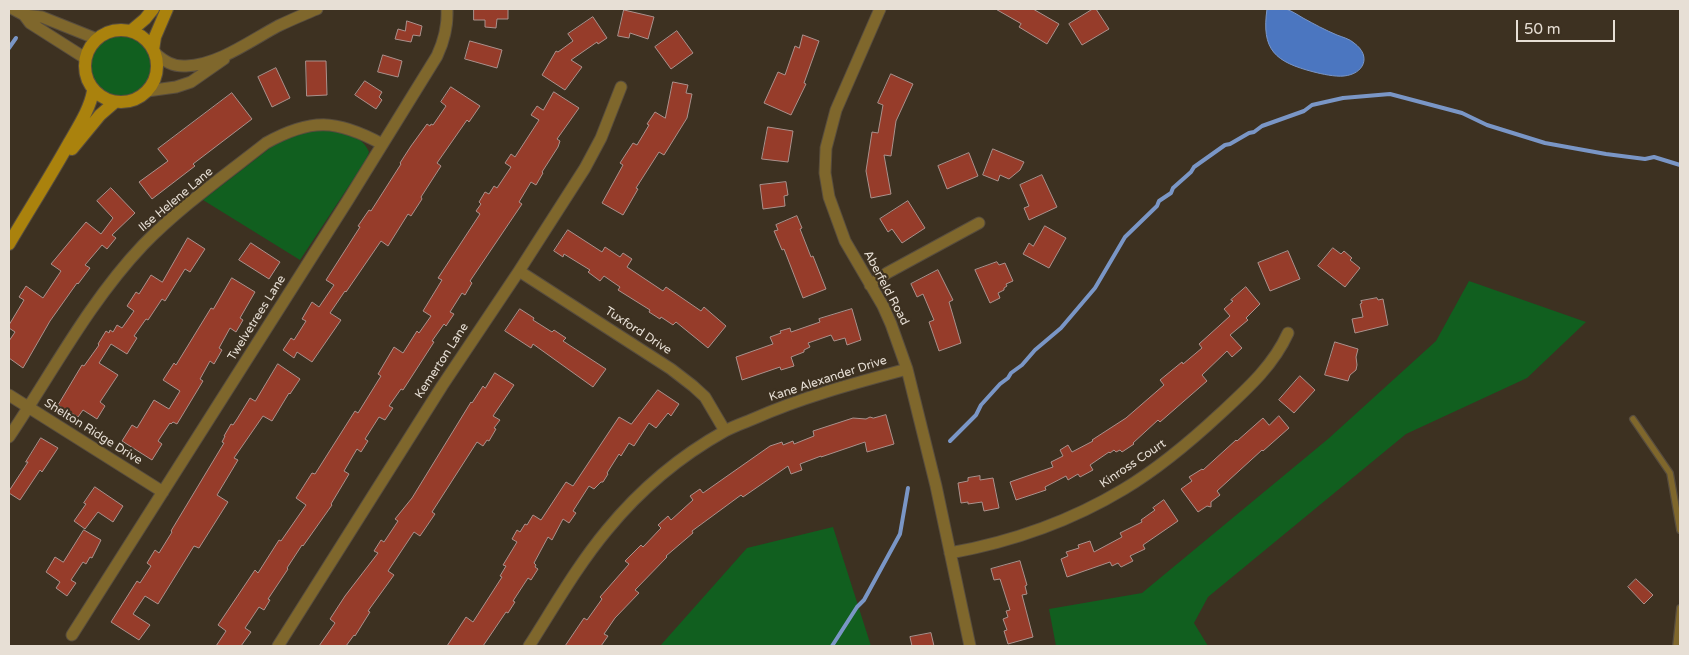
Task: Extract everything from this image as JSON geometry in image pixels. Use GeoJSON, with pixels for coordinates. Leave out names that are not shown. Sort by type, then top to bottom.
{"type":"FeatureCollection","features":[{"type":"Feature","properties":{"kind":"main road"},"geometry":{"type":"LineString","coordinates":[[132,30],[145,20],[153,9]]}},
{"type":"Feature","properties":{"kind":"main road"},"geometry":{"type":"LineString","coordinates":[[154,52],[154,37],[166,9]]}},
{"type":"Feature","properties":{"kind":"main road"},"geometry":{"type":"LineString","coordinates":[[115,30],[132,30],[146,40],[154,52],[157,60],[157,71],[147,91],[137,98],[125,102],[115,102],[103,98],[93,91],[86,76],[85,58],[89,47],[105,33],[115,30]]}},
{"type":"Feature","properties":{"kind":"main road"},"geometry":{"type":"LineString","coordinates":[[9,244],[50,177],[88,107],[93,91]]}},
{"type":"Feature","properties":{"kind":"main road"},"geometry":{"type":"LineString","coordinates":[[50,177],[100,115],[115,102]]}},
{"type":"Feature","properties":{"kind":"street"},"geometry":{"type":"LineString","coordinates":[[12,9],[24,15],[42,17],[96,39]]}},
{"type":"Feature","properties":{"kind":"street"},"geometry":{"type":"LineString","coordinates":[[154,52],[172,65],[203,64],[318,9]]}},
{"type":"Feature","properties":{"kind":"street","name":"Twelvetrees Lane"},"geometry":{"type":"LineString","coordinates":[[72,635],[403,112],[442,44],[446,28],[447,9]]}},
{"type":"Feature","properties":{"kind":"street","name":"Aberfeld Road"},"geometry":{"type":"LineString","coordinates":[[878,9],[836,110],[826,148],[824,173],[829,197],[845,241],[891,324],[907,369],[936,486],[970,646]]}},
{"type":"Feature","properties":{"kind":"street"},"geometry":{"type":"LineString","coordinates":[[24,15],[30,23],[85,58]]}},
{"type":"Feature","properties":{"kind":"street"},"geometry":{"type":"LineString","coordinates":[[147,91],[176,87],[191,82],[211,70],[235,50]]}},
{"type":"Feature","properties":{"kind":"street","name":"Kemerton Lane"},"geometry":{"type":"LineString","coordinates":[[278,646],[442,386],[585,168],[601,138],[621,87]]}},
{"type":"Feature","properties":{"kind":"street","name":"Ilse Helene Lane"},"geometry":{"type":"LineString","coordinates":[[9,437],[89,313],[126,264],[162,227],[266,143],[299,128],[317,124],[335,125],[352,130],[382,144]]}},
{"type":"Feature","properties":{"kind":"street"},"geometry":{"type":"LineString","coordinates":[[870,285],[887,273],[979,223]]}},
{"type":"Feature","properties":{"kind":"street","name":"Tuxford Drive"},"geometry":{"type":"LineString","coordinates":[[519,271],[671,369],[705,397],[725,431]]}},
{"type":"Feature","properties":{"kind":"street","name":"Kinross Court"},"geometry":{"type":"LineString","coordinates":[[950,553],[1018,537],[1070,517],[1125,489],[1196,436],[1241,395],[1262,374],[1277,354],[1288,333]]}},
{"type":"Feature","properties":{"kind":"street","name":"Kane Alexander Drive"},"geometry":{"type":"LineString","coordinates":[[529,646],[580,566],[607,530],[632,502],[688,455],[725,431],[801,399],[907,369]]}},
{"type":"Feature","properties":{"kind":"street","name":"Shelton Ridge Drive"},"geometry":{"type":"LineString","coordinates":[[9,395],[162,492]]}},
{"type":"Feature","properties":{"kind":"lane"},"geometry":{"type":"LineString","coordinates":[[1633,419],[1670,473],[1680,530]]}},
{"type":"Feature","properties":{"kind":"lane"},"geometry":{"type":"LineString","coordinates":[[1676,646],[1680,608]]}},
{"type":"Feature","properties":{"kind":"green space"},"geometry":{"type":"Polygon","coordinates":[[[114,30],[128,30],[147,40],[157,59],[157,73],[147,92],[128,102],[114,102],[95,92],[85,73],[85,59],[95,40],[114,30]]]}},
{"type":"Feature","properties":{"kind":"green space"},"geometry":{"type":"Polygon","coordinates":[[[312,129],[337,131],[353,136],[365,145],[369,152],[366,160],[300,260],[203,200],[274,145],[312,129]]]}},
{"type":"Feature","properties":{"kind":"green space"},"geometry":{"type":"Polygon","coordinates":[[[1469,281],[1586,322],[1527,378],[1406,434],[1208,597],[1194,623],[1208,646],[1056,646],[1049,609],[1142,593],[1328,439],[1436,341],[1469,281]]]}},
{"type":"Feature","properties":{"kind":"green space"},"geometry":{"type":"Polygon","coordinates":[[[833,527],[871,646],[660,646],[747,548],[833,527]]]}},
{"type":"Feature","properties":{"kind":"water"},"geometry":{"type":"Polygon","coordinates":[[[1282,8],[1288,10],[1350,40],[1363,53],[1364,59],[1361,68],[1351,75],[1333,76],[1289,64],[1274,52],[1269,44],[1266,35],[1267,9],[1282,8]]]}},
{"type":"Feature","properties":{"kind":"building"},"geometry":{"type":"Polygon","coordinates":[[[474,9],[508,9],[508,19],[497,19],[496,28],[485,27],[485,20],[474,20],[474,9]]]}},
{"type":"Feature","properties":{"kind":"building"},"geometry":{"type":"Polygon","coordinates":[[[996,9],[1033,9],[1059,24],[1047,44],[1019,27],[1021,24],[996,9]]]}},
{"type":"Feature","properties":{"kind":"building"},"geometry":{"type":"Polygon","coordinates":[[[1096,9],[1109,29],[1082,45],[1069,24],[1096,9]]]}},
{"type":"Feature","properties":{"kind":"building"},"geometry":{"type":"Polygon","coordinates":[[[624,10],[654,17],[648,39],[630,33],[629,38],[618,36],[624,10]]]}},
{"type":"Feature","properties":{"kind":"building"},"geometry":{"type":"Polygon","coordinates":[[[593,17],[607,38],[598,44],[597,42],[571,60],[582,67],[565,90],[542,75],[556,51],[558,52],[573,41],[568,34],[593,17]]]}},
{"type":"Feature","properties":{"kind":"building"},"geometry":{"type":"Polygon","coordinates":[[[407,21],[422,26],[420,36],[413,35],[411,42],[395,39],[398,29],[405,31],[407,21]]]}},
{"type":"Feature","properties":{"kind":"building"},"geometry":{"type":"Polygon","coordinates":[[[677,31],[693,53],[671,69],[655,47],[677,31]]]}},
{"type":"Feature","properties":{"kind":"building"},"geometry":{"type":"Polygon","coordinates":[[[803,35],[819,41],[804,83],[806,84],[791,115],[764,103],[778,72],[785,75],[795,46],[799,48],[803,35]]]}},
{"type":"Feature","properties":{"kind":"building"},"geometry":{"type":"Polygon","coordinates":[[[470,41],[502,50],[497,68],[465,59],[470,41]]]}},
{"type":"Feature","properties":{"kind":"building"},"geometry":{"type":"Polygon","coordinates":[[[383,55],[402,61],[398,77],[378,72],[383,55]]]}},
{"type":"Feature","properties":{"kind":"building"},"geometry":{"type":"Polygon","coordinates":[[[306,61],[326,61],[327,95],[307,96],[306,61]]]}},
{"type":"Feature","properties":{"kind":"building"},"geometry":{"type":"Polygon","coordinates":[[[276,68],[290,98],[272,107],[258,77],[276,68]]]}},
{"type":"Feature","properties":{"kind":"building"},"geometry":{"type":"Polygon","coordinates":[[[891,74],[913,84],[896,121],[891,156],[884,155],[891,194],[871,198],[866,171],[872,132],[878,133],[883,105],[878,103],[891,74]]]}},
{"type":"Feature","properties":{"kind":"building"},"geometry":{"type":"Polygon","coordinates":[[[365,81],[382,92],[379,97],[382,100],[376,109],[355,95],[365,81]]]}},
{"type":"Feature","properties":{"kind":"building"},"geometry":{"type":"Polygon","coordinates":[[[673,82],[688,85],[686,93],[692,94],[687,118],[664,155],[659,152],[636,188],[638,189],[623,215],[602,203],[623,165],[620,163],[633,143],[637,145],[655,112],[665,118],[673,82]]]}},
{"type":"Feature","properties":{"kind":"building"},"geometry":{"type":"Polygon","coordinates":[[[451,87],[480,106],[469,122],[467,120],[437,163],[441,166],[411,216],[408,214],[388,246],[381,241],[330,313],[341,320],[312,362],[297,352],[294,358],[283,350],[291,338],[294,340],[306,321],[302,319],[312,302],[319,307],[334,285],[326,280],[360,227],[358,226],[369,210],[371,211],[411,146],[427,124],[433,125],[446,106],[441,102],[451,87]]]}},
{"type":"Feature","properties":{"kind":"building"},"geometry":{"type":"Polygon","coordinates":[[[554,92],[579,108],[557,139],[560,141],[558,147],[536,185],[531,182],[519,202],[522,204],[470,281],[472,283],[465,295],[462,293],[450,312],[454,314],[446,326],[444,324],[403,390],[401,389],[389,406],[393,408],[385,420],[379,417],[365,439],[368,441],[361,452],[357,449],[344,471],[349,474],[332,505],[287,568],[268,599],[270,600],[264,610],[259,607],[245,628],[251,632],[241,646],[216,646],[226,631],[218,625],[255,570],[258,573],[279,540],[281,541],[306,505],[296,498],[312,473],[315,474],[355,411],[358,413],[381,376],[378,374],[394,347],[403,353],[417,331],[419,333],[431,316],[423,311],[442,280],[438,278],[480,214],[476,211],[481,204],[479,202],[485,192],[489,194],[494,186],[497,188],[511,167],[505,163],[511,154],[515,157],[539,120],[531,115],[537,106],[543,110],[554,92]]]}},
{"type":"Feature","properties":{"kind":"building"},"geometry":{"type":"Polygon","coordinates":[[[232,93],[252,119],[193,164],[195,166],[152,199],[139,182],[168,161],[158,149],[232,93]]]}},
{"type":"Feature","properties":{"kind":"building"},"geometry":{"type":"Polygon","coordinates":[[[768,127],[793,131],[788,162],[762,159],[768,127]]]}},
{"type":"Feature","properties":{"kind":"building"},"geometry":{"type":"Polygon","coordinates":[[[993,149],[1024,162],[1020,170],[1009,179],[1000,175],[998,181],[983,175],[993,149]]]}},
{"type":"Feature","properties":{"kind":"building"},"geometry":{"type":"Polygon","coordinates":[[[969,153],[978,176],[947,189],[938,166],[969,153]]]}},
{"type":"Feature","properties":{"kind":"building"},"geometry":{"type":"Polygon","coordinates":[[[1042,175],[1057,207],[1029,220],[1024,208],[1029,206],[1020,185],[1042,175]]]}},
{"type":"Feature","properties":{"kind":"building"},"geometry":{"type":"Polygon","coordinates":[[[786,182],[788,195],[784,196],[785,206],[763,209],[760,185],[786,182]]]}},
{"type":"Feature","properties":{"kind":"building"},"geometry":{"type":"Polygon","coordinates":[[[111,188],[135,213],[112,235],[116,238],[107,249],[102,245],[85,265],[90,268],[50,321],[23,368],[9,358],[9,341],[15,332],[9,328],[9,325],[24,300],[19,297],[26,286],[43,298],[61,271],[51,264],[86,222],[101,234],[113,218],[97,201],[111,188]]]}},
{"type":"Feature","properties":{"kind":"building"},"geometry":{"type":"Polygon","coordinates":[[[908,201],[925,228],[902,243],[892,229],[888,232],[880,219],[908,201]]]}},
{"type":"Feature","properties":{"kind":"building"},"geometry":{"type":"Polygon","coordinates":[[[797,216],[811,257],[813,256],[826,289],[803,298],[784,249],[782,250],[774,231],[778,230],[776,225],[797,216]]]}},
{"type":"Feature","properties":{"kind":"building"},"geometry":{"type":"Polygon","coordinates":[[[1045,226],[1066,238],[1049,268],[1023,254],[1029,243],[1033,246],[1045,226]]]}},
{"type":"Feature","properties":{"kind":"building"},"geometry":{"type":"Polygon","coordinates":[[[568,230],[602,252],[605,247],[620,257],[623,253],[632,259],[627,267],[663,291],[666,287],[701,311],[704,307],[726,326],[708,348],[676,322],[673,325],[661,317],[660,319],[649,312],[650,310],[618,290],[620,287],[604,276],[600,281],[588,272],[590,270],[564,254],[563,257],[554,251],[568,230]]]}},
{"type":"Feature","properties":{"kind":"building"},"geometry":{"type":"Polygon","coordinates":[[[188,238],[205,249],[190,272],[185,269],[165,301],[162,299],[148,320],[146,319],[134,336],[137,338],[127,354],[111,344],[99,363],[118,375],[100,402],[105,406],[97,419],[83,410],[78,417],[58,405],[82,365],[84,366],[99,345],[106,331],[109,333],[110,330],[113,332],[117,325],[122,328],[134,311],[127,306],[136,292],[139,294],[151,275],[162,282],[188,238]]]}},
{"type":"Feature","properties":{"kind":"building"},"geometry":{"type":"Polygon","coordinates":[[[251,243],[280,262],[269,279],[239,260],[251,243]]]}},
{"type":"Feature","properties":{"kind":"building"},"geometry":{"type":"Polygon","coordinates":[[[1333,248],[1341,254],[1344,251],[1352,258],[1350,260],[1360,268],[1345,287],[1318,266],[1333,248]]]}},
{"type":"Feature","properties":{"kind":"building"},"geometry":{"type":"Polygon","coordinates":[[[1288,251],[1300,279],[1270,291],[1258,263],[1288,251]]]}},
{"type":"Feature","properties":{"kind":"building"},"geometry":{"type":"Polygon","coordinates":[[[997,262],[999,265],[1005,263],[1013,281],[1006,284],[1007,286],[1004,290],[998,293],[1000,298],[990,303],[975,270],[997,262]]]}},
{"type":"Feature","properties":{"kind":"building"},"geometry":{"type":"Polygon","coordinates":[[[938,270],[953,300],[949,302],[961,343],[939,351],[929,322],[934,320],[923,294],[917,297],[911,284],[938,270]]]}},
{"type":"Feature","properties":{"kind":"building"},"geometry":{"type":"Polygon","coordinates":[[[232,278],[255,292],[240,318],[243,320],[236,332],[230,328],[219,348],[222,350],[214,364],[210,361],[200,379],[203,381],[177,424],[170,423],[158,441],[162,444],[152,460],[122,441],[132,425],[137,428],[154,400],[169,409],[180,391],[163,380],[174,363],[176,365],[232,278]]]}},
{"type":"Feature","properties":{"kind":"building"},"geometry":{"type":"Polygon","coordinates":[[[1246,287],[1260,304],[1246,318],[1248,320],[1230,335],[1242,348],[1232,357],[1227,351],[1202,375],[1207,381],[1160,422],[1158,420],[1134,444],[1122,452],[1114,450],[1109,452],[1090,465],[1093,470],[1080,477],[1078,474],[1068,480],[1066,476],[1045,487],[1046,490],[1016,500],[1010,482],[1053,467],[1051,462],[1063,456],[1060,450],[1068,445],[1072,452],[1093,441],[1126,418],[1164,385],[1160,380],[1202,348],[1199,344],[1230,316],[1224,309],[1246,287]]]}},
{"type":"Feature","properties":{"kind":"building"},"geometry":{"type":"Polygon","coordinates":[[[1377,298],[1378,300],[1383,299],[1388,325],[1355,333],[1352,319],[1363,317],[1361,301],[1377,298]]]}},
{"type":"Feature","properties":{"kind":"building"},"geometry":{"type":"Polygon","coordinates":[[[520,309],[552,332],[554,330],[566,338],[563,341],[606,369],[593,387],[533,344],[531,348],[505,331],[520,309]]]}},
{"type":"Feature","properties":{"kind":"building"},"geometry":{"type":"Polygon","coordinates":[[[852,309],[861,340],[847,345],[845,338],[834,341],[831,335],[808,343],[810,347],[804,350],[804,352],[791,357],[794,366],[781,370],[780,367],[742,380],[736,357],[773,344],[770,337],[781,333],[780,331],[790,328],[791,332],[820,322],[819,319],[852,309]]]}},
{"type":"Feature","properties":{"kind":"building"},"geometry":{"type":"Polygon","coordinates":[[[1335,342],[1358,349],[1356,370],[1350,375],[1348,381],[1325,375],[1335,342]]]}},
{"type":"Feature","properties":{"kind":"building"},"geometry":{"type":"Polygon","coordinates":[[[278,364],[300,379],[272,421],[263,416],[234,458],[238,460],[217,495],[228,502],[199,548],[194,546],[158,604],[145,596],[133,614],[150,625],[139,640],[111,622],[137,581],[140,583],[151,566],[147,563],[155,550],[159,553],[172,532],[224,443],[222,442],[224,436],[231,424],[233,425],[250,398],[255,401],[278,364]]]}},
{"type":"Feature","properties":{"kind":"building"},"geometry":{"type":"Polygon","coordinates":[[[495,373],[514,385],[493,416],[500,420],[494,428],[496,429],[489,441],[487,440],[483,446],[477,442],[432,512],[435,514],[420,536],[414,532],[388,571],[394,575],[368,611],[370,612],[355,636],[346,646],[319,646],[335,623],[330,619],[378,553],[374,551],[381,540],[384,542],[398,521],[395,519],[412,498],[471,402],[483,386],[485,388],[495,373]]]}},
{"type":"Feature","properties":{"kind":"building"},"geometry":{"type":"Polygon","coordinates":[[[1300,376],[1315,390],[1294,413],[1279,400],[1300,376]]]}},
{"type":"Feature","properties":{"kind":"building"},"geometry":{"type":"Polygon","coordinates":[[[658,390],[679,404],[671,416],[668,413],[656,428],[649,423],[634,446],[629,443],[621,456],[619,454],[603,482],[594,489],[589,486],[573,511],[576,513],[569,523],[563,519],[552,540],[548,537],[534,563],[538,569],[531,580],[528,578],[513,601],[515,602],[508,613],[506,612],[483,646],[447,646],[466,617],[473,622],[502,577],[500,576],[506,566],[503,565],[517,542],[512,539],[517,530],[520,532],[533,515],[541,520],[566,482],[573,486],[619,417],[631,424],[658,390]]]}},
{"type":"Feature","properties":{"kind":"building"},"geometry":{"type":"Polygon","coordinates":[[[886,415],[894,444],[867,452],[865,442],[800,464],[802,470],[791,474],[788,466],[743,497],[741,495],[692,531],[693,533],[666,556],[635,590],[639,593],[615,618],[604,634],[608,636],[601,646],[565,646],[584,618],[587,620],[602,599],[600,597],[629,564],[625,561],[641,545],[643,547],[661,528],[658,525],[668,516],[671,520],[693,500],[690,496],[700,489],[703,493],[770,446],[782,442],[783,445],[793,441],[794,444],[814,436],[813,431],[853,418],[866,419],[886,415]]]}},
{"type":"Feature","properties":{"kind":"building"},"geometry":{"type":"Polygon","coordinates":[[[1279,416],[1289,428],[1217,491],[1220,495],[1211,502],[1211,507],[1207,506],[1198,512],[1181,489],[1192,481],[1189,477],[1203,470],[1263,418],[1269,425],[1279,416]]]}},
{"type":"Feature","properties":{"kind":"building"},"geometry":{"type":"Polygon","coordinates":[[[41,438],[58,448],[42,472],[40,470],[20,500],[9,493],[9,491],[41,438]]]}},
{"type":"Feature","properties":{"kind":"building"},"geometry":{"type":"Polygon","coordinates":[[[980,476],[980,480],[993,478],[999,508],[984,511],[982,502],[961,503],[958,483],[968,481],[968,478],[980,476]]]}},
{"type":"Feature","properties":{"kind":"building"},"geometry":{"type":"Polygon","coordinates":[[[95,487],[123,506],[113,522],[98,512],[85,529],[74,521],[95,487]]]}},
{"type":"Feature","properties":{"kind":"building"},"geometry":{"type":"Polygon","coordinates":[[[1164,500],[1178,521],[1143,545],[1145,549],[1130,556],[1133,561],[1121,567],[1118,563],[1112,566],[1110,562],[1067,577],[1061,559],[1068,556],[1066,552],[1079,548],[1078,545],[1090,541],[1094,552],[1122,537],[1120,533],[1142,522],[1141,520],[1155,510],[1153,508],[1164,500]]]}},
{"type":"Feature","properties":{"kind":"building"},"geometry":{"type":"Polygon","coordinates":[[[84,530],[101,540],[92,558],[90,557],[86,564],[83,562],[71,580],[76,583],[67,596],[56,588],[60,582],[46,572],[55,557],[63,562],[84,530]]]}},
{"type":"Feature","properties":{"kind":"building"},"geometry":{"type":"Polygon","coordinates":[[[1020,561],[1027,585],[1025,586],[1027,594],[1022,595],[1033,637],[1008,644],[1004,631],[1007,630],[1003,619],[1008,617],[1006,611],[1010,610],[1000,579],[994,580],[991,569],[1020,561]]]}},
{"type":"Feature","properties":{"kind":"building"},"geometry":{"type":"Polygon","coordinates":[[[1636,579],[1653,595],[1644,604],[1628,587],[1636,579]]]}},
{"type":"Feature","properties":{"kind":"building"},"geometry":{"type":"Polygon","coordinates":[[[931,633],[934,646],[912,646],[910,637],[931,633]]]}},
{"type":"Feature","properties":{"kind":"waterway"},"geometry":{"type":"LineString","coordinates":[[9,48],[16,38]]}},
{"type":"Feature","properties":{"kind":"waterway"},"geometry":{"type":"LineString","coordinates":[[950,441],[976,415],[981,405],[1000,384],[1061,328],[1095,288],[1125,237],[1157,206],[1159,201],[1171,193],[1173,188],[1194,167],[1225,145],[1254,132],[1262,126],[1304,111],[1312,105],[1343,98],[1390,94],[1462,113],[1487,125],[1545,143],[1606,154],[1645,159],[1654,157],[1680,165]]}},
{"type":"Feature","properties":{"kind":"waterway"},"geometry":{"type":"LineString","coordinates":[[832,646],[857,607],[864,600],[900,534],[908,488]]}}]}
